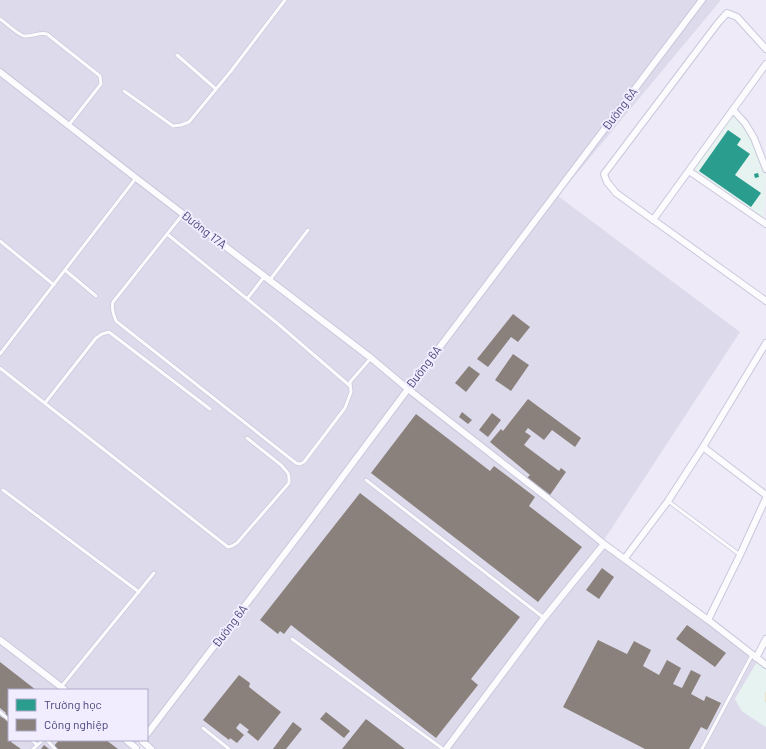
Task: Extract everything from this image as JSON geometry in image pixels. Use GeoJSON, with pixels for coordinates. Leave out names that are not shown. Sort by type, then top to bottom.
{"type":"FeatureCollection","features":[{"type":"Feature","properties":{"kind":"street","name":"Đường 6A"},"geometry":{"type":"LineString","coordinates":[[148,733],[702,0]]}},
{"type":"Feature","properties":{"kind":"street"},"geometry":{"type":"LineString","coordinates":[[766,49],[737,17],[728,13],[718,23],[604,174],[607,182],[616,193],[766,302]]}},
{"type":"Feature","properties":{"kind":"street"},"geometry":{"type":"LineString","coordinates":[[653,220],[766,64]]}},
{"type":"Feature","properties":{"kind":"street","name":"Đường 17A"},"geometry":{"type":"LineString","coordinates":[[0,72],[269,281],[371,358],[604,544],[708,620],[756,658]]}},
{"type":"Feature","properties":{"kind":"street"},"geometry":{"type":"LineString","coordinates":[[733,110],[745,123],[754,138],[766,169]]}},
{"type":"Feature","properties":{"kind":"street"},"geometry":{"type":"LineString","coordinates":[[689,171],[766,224]]}},
{"type":"Feature","properties":{"kind":"street"},"geometry":{"type":"LineString","coordinates":[[625,558],[668,502],[766,343]]}},
{"type":"Feature","properties":{"kind":"street"},"geometry":{"type":"LineString","coordinates":[[703,447],[766,496],[740,555],[708,620]]}},
{"type":"Feature","properties":{"kind":"street"},"geometry":{"type":"LineString","coordinates":[[444,749],[544,618],[604,544]]}},
{"type":"Feature","properties":{"kind":"street"},"geometry":{"type":"LineString","coordinates":[[766,639],[756,658],[766,665]]}},
{"type":"Feature","properties":{"kind":"street"},"geometry":{"type":"LineString","coordinates":[[0,640],[63,689]]}},
{"type":"Feature","properties":{"kind":"street"},"geometry":{"type":"LineString","coordinates":[[127,741],[136,749]]}},
{"type":"Feature","properties":{"kind":"street"},"geometry":{"type":"LineString","coordinates":[[143,741],[151,749]]}},
{"type":"Feature","properties":{"kind":"lane"},"geometry":{"type":"LineString","coordinates":[[124,92],[173,126],[189,122],[231,71],[285,0]]}},
{"type":"Feature","properties":{"kind":"lane"},"geometry":{"type":"LineString","coordinates":[[0,19],[22,36],[42,33],[47,34],[100,76],[101,84],[68,126]]}},
{"type":"Feature","properties":{"kind":"lane"},"geometry":{"type":"LineString","coordinates":[[177,55],[216,89]]}},
{"type":"Feature","properties":{"kind":"lane"},"geometry":{"type":"LineString","coordinates":[[0,354],[136,178]]}},
{"type":"Feature","properties":{"kind":"lane"},"geometry":{"type":"LineString","coordinates":[[183,214],[113,302],[114,317],[116,321],[296,463],[300,464],[304,462],[345,408],[350,392],[350,382],[371,358]]}},
{"type":"Feature","properties":{"kind":"lane"},"geometry":{"type":"LineString","coordinates":[[269,281],[308,230]]}},
{"type":"Feature","properties":{"kind":"lane"},"geometry":{"type":"LineString","coordinates":[[167,234],[277,323],[350,386]]}},
{"type":"Feature","properties":{"kind":"lane"},"geometry":{"type":"LineString","coordinates":[[0,241],[54,285]]}},
{"type":"Feature","properties":{"kind":"lane"},"geometry":{"type":"LineString","coordinates":[[65,270],[96,296]]}},
{"type":"Feature","properties":{"kind":"lane"},"geometry":{"type":"LineString","coordinates":[[247,299],[264,277]]}},
{"type":"Feature","properties":{"kind":"lane"},"geometry":{"type":"LineString","coordinates":[[45,403],[96,338],[109,332],[210,409]]}},
{"type":"Feature","properties":{"kind":"lane"},"geometry":{"type":"LineString","coordinates":[[0,368],[228,547],[237,543],[289,483],[290,477],[281,465],[247,438]]}},
{"type":"Feature","properties":{"kind":"lane"},"geometry":{"type":"LineString","coordinates":[[366,480],[544,618]]}},
{"type":"Feature","properties":{"kind":"lane"},"geometry":{"type":"LineString","coordinates":[[3,490],[139,592]]}},
{"type":"Feature","properties":{"kind":"lane"},"geometry":{"type":"LineString","coordinates":[[668,502],[740,555]]}},
{"type":"Feature","properties":{"kind":"lane"},"geometry":{"type":"LineString","coordinates":[[63,689],[154,573]]}},
{"type":"Feature","properties":{"kind":"lane"},"geometry":{"type":"LineString","coordinates":[[292,639],[444,749]]}},
{"type":"Feature","properties":{"kind":"lane"},"geometry":{"type":"LineString","coordinates":[[702,749],[756,658]]}},
{"type":"Feature","properties":{"kind":"lane"},"geometry":{"type":"LineString","coordinates":[[0,712],[8,719]]}},
{"type":"Feature","properties":{"kind":"lane"},"geometry":{"type":"LineString","coordinates":[[203,728],[229,749]]}},
{"type":"Feature","properties":{"kind":"lane"},"geometry":{"type":"LineString","coordinates":[[33,741],[37,745]]}},
{"type":"Feature","properties":{"kind":"lane"},"geometry":{"type":"LineString","coordinates":[[33,749],[42,741]]}},
{"type":"Feature","properties":{"kind":"lane"},"geometry":{"type":"LineString","coordinates":[[48,741],[55,749]]}},
{"type":"Feature","properties":{"kind":"shaded area"},"geometry":{"type":"Polygon","coordinates":[[[0,0],[721,0],[558,196],[740,332],[604,540],[541,618],[442,749],[156,749],[146,741],[148,741],[148,689],[8,689],[8,741],[138,741],[132,749],[0,749],[0,0]]]}},
{"type":"Feature","properties":{"kind":"shaded area"},"geometry":{"type":"Polygon","coordinates":[[[733,114],[743,125],[752,140],[766,177],[764,219],[693,170],[733,114]]]}},
{"type":"Feature","properties":{"kind":"shaded area"},"geometry":{"type":"Polygon","coordinates":[[[604,547],[707,622],[757,662],[735,699],[742,711],[766,727],[766,749],[449,749],[546,620],[604,547]]]}},
{"type":"Feature","properties":{"kind":"shaded area"},"geometry":{"type":"Polygon","coordinates":[[[757,662],[766,669],[766,727],[742,711],[735,699],[757,662]]]}},
{"type":"Feature","properties":{"kind":"building: Trường học"},"geometry":{"type":"Polygon","coordinates":[[[728,130],[741,139],[737,145],[750,154],[735,175],[761,193],[751,207],[699,171],[728,130]]]}},
{"type":"Feature","properties":{"kind":"building: Trường học"},"geometry":{"type":"Polygon","coordinates":[[[758,173],[759,177],[755,178],[754,174],[758,173]]]}},
{"type":"Feature","properties":{"kind":"building: Công nghiệp"},"geometry":{"type":"Polygon","coordinates":[[[513,314],[530,327],[518,342],[511,337],[488,367],[477,359],[513,314]]]}},
{"type":"Feature","properties":{"kind":"building: Công nghiệp"},"geometry":{"type":"Polygon","coordinates":[[[513,354],[529,365],[511,391],[495,380],[513,354]]]}},
{"type":"Feature","properties":{"kind":"building: Công nghiệp"},"geometry":{"type":"Polygon","coordinates":[[[469,366],[480,374],[466,392],[455,383],[469,366]]]}},
{"type":"Feature","properties":{"kind":"building: Công nghiệp"},"geometry":{"type":"Polygon","coordinates":[[[528,399],[581,438],[575,447],[552,430],[544,440],[528,428],[525,432],[531,436],[524,445],[559,471],[561,468],[566,472],[550,495],[527,478],[530,475],[490,442],[501,429],[503,431],[528,399]]]}},
{"type":"Feature","properties":{"kind":"building: Công nghiệp"},"geometry":{"type":"Polygon","coordinates":[[[462,412],[472,420],[468,424],[459,417],[462,412]]]}},
{"type":"Feature","properties":{"kind":"building: Công nghiệp"},"geometry":{"type":"Polygon","coordinates":[[[492,413],[501,420],[488,437],[479,430],[492,413]]]}},
{"type":"Feature","properties":{"kind":"building: Công nghiệp"},"geometry":{"type":"Polygon","coordinates":[[[416,414],[490,471],[494,466],[535,497],[529,506],[582,547],[538,602],[371,473],[416,414]]]}},
{"type":"Feature","properties":{"kind":"building: Công nghiệp"},"geometry":{"type":"Polygon","coordinates":[[[360,493],[520,617],[471,679],[478,685],[436,738],[291,625],[284,634],[280,631],[278,634],[260,620],[360,493]]]}},
{"type":"Feature","properties":{"kind":"building: Công nghiệp"},"geometry":{"type":"Polygon","coordinates":[[[602,568],[614,577],[599,599],[586,590],[602,568]]]}},
{"type":"Feature","properties":{"kind":"building: Công nghiệp"},"geometry":{"type":"Polygon","coordinates":[[[687,625],[726,653],[715,667],[676,639],[687,625]]]}},
{"type":"Feature","properties":{"kind":"building: Công nghiệp"},"geometry":{"type":"Polygon","coordinates":[[[598,640],[627,654],[634,641],[651,650],[643,666],[659,675],[667,660],[681,668],[673,684],[682,688],[691,670],[701,675],[691,694],[704,701],[706,696],[721,703],[707,730],[701,727],[689,749],[645,749],[563,707],[598,640]]]}},
{"type":"Feature","properties":{"kind":"building: Công nghiệp"},"geometry":{"type":"Polygon","coordinates":[[[0,662],[35,689],[8,689],[8,741],[12,741],[21,749],[0,749],[0,716],[3,718],[6,713],[0,708],[0,662]]]}},
{"type":"Feature","properties":{"kind":"building: Công nghiệp"},"geometry":{"type":"Polygon","coordinates":[[[239,675],[250,683],[249,687],[281,712],[258,741],[247,732],[249,730],[240,723],[236,728],[244,735],[237,743],[230,738],[229,740],[203,720],[239,675]]]}},
{"type":"Feature","properties":{"kind":"building: Công nghiệp"},"geometry":{"type":"Polygon","coordinates":[[[326,712],[350,731],[344,738],[320,719],[326,712]]]}},
{"type":"Feature","properties":{"kind":"building: Công nghiệp"},"geometry":{"type":"Polygon","coordinates":[[[366,719],[405,749],[342,749],[366,719]]]}},
{"type":"Feature","properties":{"kind":"building: Công nghiệp"},"geometry":{"type":"Polygon","coordinates":[[[293,722],[302,729],[286,749],[273,749],[293,722]]]}},
{"type":"Feature","properties":{"kind":"building: Công nghiệp"},"geometry":{"type":"Polygon","coordinates":[[[58,741],[107,741],[118,749],[58,749],[54,746],[58,741]]]}},
{"type":"Feature","properties":{"kind":"building: Công nghiệp"},"geometry":{"type":"Polygon","coordinates":[[[44,745],[49,749],[41,749],[44,745]]]}},
{"type":"Feature","properties":{"kind":"waterway"},"geometry":{"type":"LineString","coordinates":[[766,693],[766,701]]}}]}
